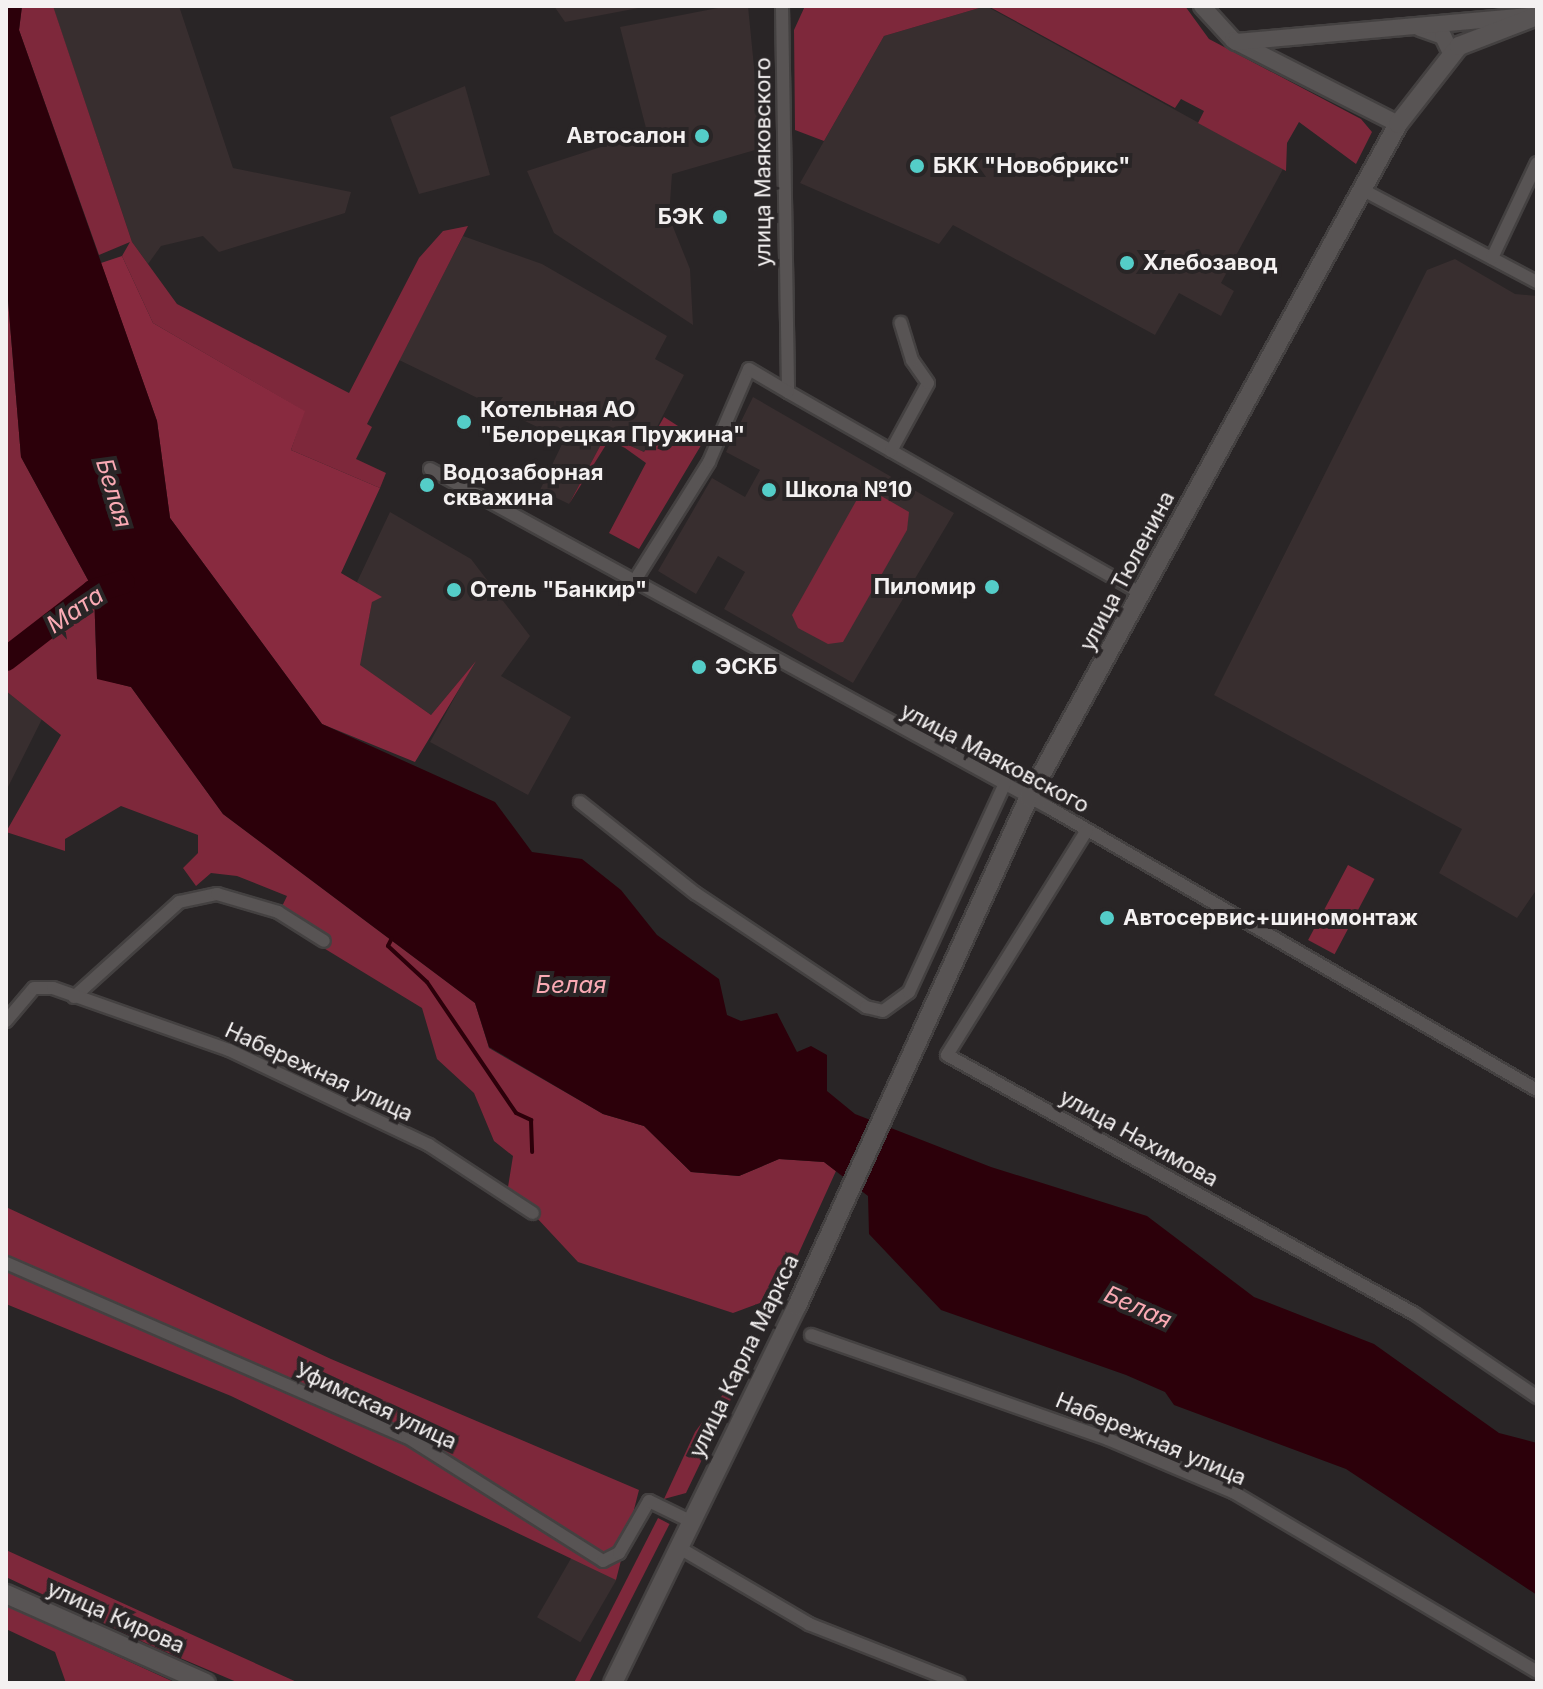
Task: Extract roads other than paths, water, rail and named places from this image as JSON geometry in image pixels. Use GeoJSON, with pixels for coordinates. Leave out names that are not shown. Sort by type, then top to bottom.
{"type":"FeatureCollection","features":[{"type":"Feature","properties":{"kind":"main road","name":"улица Тюленина"},"geometry":{"type":"LineString","coordinates":[[912,1047],[1029,797],[1398,124],[1451,53],[1537,15]]}},
{"type":"Feature","properties":{"kind":"main road","name":"улица Карла Маркса"},"geometry":{"type":"LineString","coordinates":[[613,1683],[797,1306],[912,1047]]}},
{"type":"Feature","properties":{"kind":"main road","name":"улица Кирова"},"geometry":{"type":"LineString","coordinates":[[6,1594],[206,1683]]}},
{"type":"Feature","properties":{"kind":"street","name":"улица Маяковского"},"geometry":{"type":"LineString","coordinates":[[782,6],[788,392]]}},
{"type":"Feature","properties":{"kind":"street"},"geometry":{"type":"LineString","coordinates":[[1202,6],[1236,42],[1398,124]]}},
{"type":"Feature","properties":{"kind":"street","name":"улица Тюленина"},"geometry":{"type":"LineString","coordinates":[[1236,42],[1537,15]]}},
{"type":"Feature","properties":{"kind":"street"},"geometry":{"type":"LineString","coordinates":[[1413,26],[1443,36],[1451,53]]}},
{"type":"Feature","properties":{"kind":"street"},"geometry":{"type":"LineString","coordinates":[[1492,258],[1537,163]]}},
{"type":"Feature","properties":{"kind":"street"},"geometry":{"type":"LineString","coordinates":[[1363,190],[1537,282]]}},
{"type":"Feature","properties":{"kind":"street"},"geometry":{"type":"LineString","coordinates":[[891,451],[928,383],[912,360],[901,323]]}},
{"type":"Feature","properties":{"kind":"street"},"geometry":{"type":"LineString","coordinates":[[637,577],[709,462],[749,369],[1140,593]]}},
{"type":"Feature","properties":{"kind":"street","name":"улица Маяковского"},"geometry":{"type":"LineString","coordinates":[[430,469],[637,577],[813,683],[1005,783],[1537,1090]]}},
{"type":"Feature","properties":{"kind":"street"},"geometry":{"type":"LineString","coordinates":[[580,802],[695,893],[866,1007],[883,1011],[909,992],[1005,783]]}},
{"type":"Feature","properties":{"kind":"street","name":"улица Нахимова"},"geometry":{"type":"LineString","coordinates":[[1087,830],[947,1055],[1415,1314],[1537,1397]]}},
{"type":"Feature","properties":{"kind":"street"},"geometry":{"type":"LineString","coordinates":[[74,997],[179,902],[217,894],[278,912],[324,941]]}},
{"type":"Feature","properties":{"kind":"street","name":"Набережная улица"},"geometry":{"type":"LineString","coordinates":[[6,1021],[34,988],[74,997],[229,1050],[429,1145],[533,1213]]}},
{"type":"Feature","properties":{"kind":"street","name":"Уфимская улица"},"geometry":{"type":"LineString","coordinates":[[6,1263],[407,1437],[603,1561],[619,1553],[649,1501],[690,1521]]}},
{"type":"Feature","properties":{"kind":"street","name":"Набережная улица"},"geometry":{"type":"LineString","coordinates":[[811,1335],[1108,1439],[1233,1492],[1537,1672]]}},
{"type":"Feature","properties":{"kind":"street"},"geometry":{"type":"LineString","coordinates":[[678,1547],[809,1624],[959,1683]]}},
{"type":"Feature","properties":{"kind":"water","name":"Белая"},"geometry":{"type":"Polygon","coordinates":[[[6,6],[22,6],[19,30],[157,421],[170,518],[322,724],[495,802],[532,852],[582,859],[621,890],[657,935],[719,979],[727,1015],[741,1021],[777,1013],[797,1052],[811,1046],[827,1055],[827,1091],[855,1114],[991,1167],[1147,1216],[1254,1297],[1374,1344],[1499,1433],[1537,1443],[1537,1595],[1346,1469],[1174,1405],[1165,1392],[1126,1375],[941,1310],[869,1234],[868,1196],[824,1162],[779,1159],[739,1176],[691,1172],[644,1126],[603,1114],[489,1047],[475,1003],[223,814],[131,687],[97,679],[94,591],[21,457],[6,276],[6,6]]]}},
{"type":"Feature","properties":{"kind":"waterway","name":"Мата"},"geometry":{"type":"LineString","coordinates":[[6,659],[94,591],[123,582]]}},
{"type":"Feature","properties":{"kind":"waterway"},"geometry":{"type":"LineString","coordinates":[[392,938],[388,946],[427,982],[516,1113],[531,1120],[532,1152]]}},
{"type":"Feature","properties":{"kind":"place","name":"Автосалон"},"geometry":{"type":"Point","coordinates":[702,136]}},
{"type":"Feature","properties":{"kind":"place","name":"БКК \"Новобрикс\""},"geometry":{"type":"Point","coordinates":[917,166]}},
{"type":"Feature","properties":{"kind":"place","name":"БЭК"},"geometry":{"type":"Point","coordinates":[720,217]}},
{"type":"Feature","properties":{"kind":"place","name":"Хлебозавод"},"geometry":{"type":"Point","coordinates":[1127,263]}},
{"type":"Feature","properties":{"kind":"place","name":"Котельная АО \"Белорецкая Пружина\""},"geometry":{"type":"Point","coordinates":[464,422]}},
{"type":"Feature","properties":{"kind":"place","name":"Водозаборная скважина"},"geometry":{"type":"Point","coordinates":[427,485]}},
{"type":"Feature","properties":{"kind":"place","name":"Школа №10"},"geometry":{"type":"Point","coordinates":[769,490]}},
{"type":"Feature","properties":{"kind":"place","name":"Пиломир"},"geometry":{"type":"Point","coordinates":[992,587]}},
{"type":"Feature","properties":{"kind":"place","name":"Отель \"Банкир\""},"geometry":{"type":"Point","coordinates":[454,590]}},
{"type":"Feature","properties":{"kind":"place","name":"ЭСКБ"},"geometry":{"type":"Point","coordinates":[699,667]}},
{"type":"Feature","properties":{"kind":"place","name":"Автосервис+шиномонтаж"},"geometry":{"type":"Point","coordinates":[1107,918]}}]}
